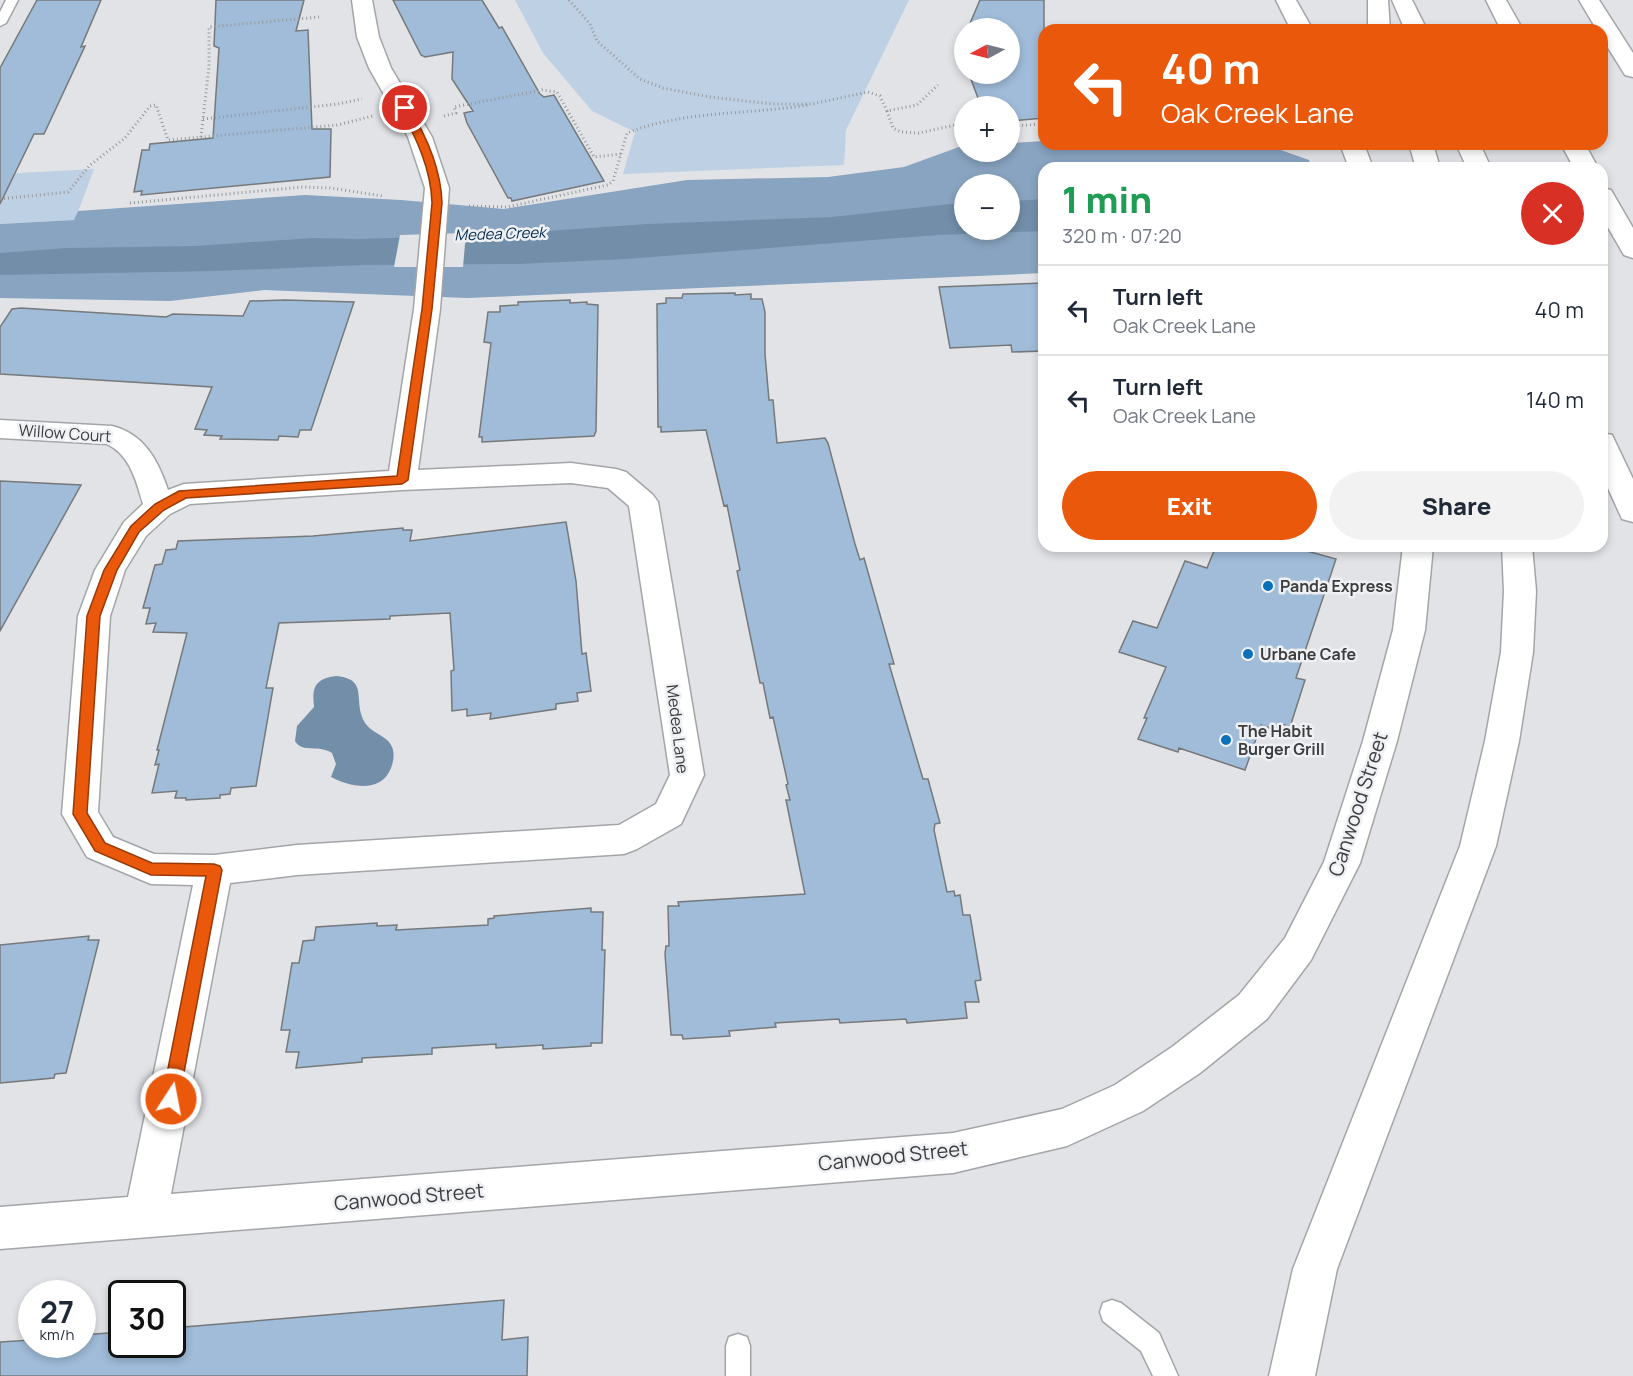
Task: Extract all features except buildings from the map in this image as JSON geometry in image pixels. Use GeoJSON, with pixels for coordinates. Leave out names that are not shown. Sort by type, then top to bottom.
{"type":"FeatureCollection","features":[{"type":"Feature","properties":{"kind":"main road"},"geometry":{"type":"LineString","coordinates":[[362,0],[368,37],[376,57],[413,123],[430,162],[437,188],[427,309],[402,480]]}},
{"type":"Feature","properties":{"kind":"main road"},"geometry":{"type":"LineString","coordinates":[[1286,0],[1299,24]]}},
{"type":"Feature","properties":{"kind":"main road"},"geometry":{"type":"LineString","coordinates":[[1378,0],[1379,24]]}},
{"type":"Feature","properties":{"kind":"main road"},"geometry":{"type":"LineString","coordinates":[[1402,0],[1413,24]]}},
{"type":"Feature","properties":{"kind":"main road"},"geometry":{"type":"LineString","coordinates":[[1496,0],[1509,24]]}},
{"type":"Feature","properties":{"kind":"main road"},"geometry":{"type":"LineString","coordinates":[[1589,0],[1604,24]]}},
{"type":"Feature","properties":{"kind":"main road"},"geometry":{"type":"LineString","coordinates":[[1608,30],[1633,70]]}},
{"type":"Feature","properties":{"kind":"main road"},"geometry":{"type":"LineString","coordinates":[[1608,206],[1633,250]]}},
{"type":"Feature","properties":{"kind":"main road","name":"Willow Court"},"geometry":{"type":"LineString","coordinates":[[0,429],[112,435],[124,439],[143,460],[159,507]]}},
{"type":"Feature","properties":{"kind":"main road"},"geometry":{"type":"LineString","coordinates":[[1608,456],[1633,512]]}},
{"type":"Feature","properties":{"kind":"main road","name":"Medea Lane"},"geometry":{"type":"LineString","coordinates":[[571,473],[616,479],[643,502],[687,775],[669,814],[624,838],[297,860],[214,870],[151,869],[100,847],[80,814],[94,616],[110,570],[135,529],[159,507],[184,494],[402,480],[571,473]]}},
{"type":"Feature","properties":{"kind":"main road","name":"Canwood Street"},"geometry":{"type":"LineString","coordinates":[[0,1228],[953,1153],[1066,1127],[1129,1098],[1186,1060],[1253,1007],[1298,949],[1342,863],[1380,741],[1409,630],[1417,552]]}},
{"type":"Feature","properties":{"kind":"main road"},"geometry":{"type":"LineString","coordinates":[[1292,1376],[1315,1269],[1478,846],[1502,741],[1517,652],[1520,591],[1517,552]]}},
{"type":"Feature","properties":{"kind":"main road"},"geometry":{"type":"LineString","coordinates":[[145,1218],[165,1131],[214,870]]}},
{"type":"Feature","properties":{"kind":"lane"},"geometry":{"type":"LineString","coordinates":[[2,15],[12,0]]}},
{"type":"Feature","properties":{"kind":"lane"},"geometry":{"type":"LineString","coordinates":[[1112,1312],[1150,1342],[1166,1376]]}},
{"type":"Feature","properties":{"kind":"lane"},"geometry":{"type":"LineString","coordinates":[[738,1346],[738,1376]]}},
{"type":"Feature","properties":{"kind":"path"},"geometry":{"type":"LineString","coordinates":[[569,0],[590,24],[597,41],[640,79],[663,88],[741,101],[812,104]]}},
{"type":"Feature","properties":{"kind":"path"},"geometry":{"type":"LineString","coordinates":[[201,137],[209,66],[209,27],[319,17]]}},
{"type":"Feature","properties":{"kind":"path"},"geometry":{"type":"LineString","coordinates":[[887,111],[916,105],[938,86]]}},
{"type":"Feature","properties":{"kind":"path"},"geometry":{"type":"LineString","coordinates":[[413,123],[456,113],[454,107],[542,90],[557,92],[594,157],[621,154]]}},
{"type":"Feature","properties":{"kind":"path"},"geometry":{"type":"LineString","coordinates":[[463,206],[507,207],[603,187],[613,181],[627,134],[662,123],[707,115],[785,109],[868,92],[880,96],[893,128],[903,133],[924,132],[954,125]]}},
{"type":"Feature","properties":{"kind":"path"},"geometry":{"type":"LineString","coordinates":[[203,119],[338,104],[363,99]]}},
{"type":"Feature","properties":{"kind":"path"},"geometry":{"type":"LineString","coordinates":[[0,199],[68,192],[89,166],[125,138],[150,106],[156,105],[168,140],[338,125],[375,116]]}},
{"type":"Feature","properties":{"kind":"path"},"geometry":{"type":"LineString","coordinates":[[1020,125],[1038,124]]}},
{"type":"Feature","properties":{"kind":"path"},"geometry":{"type":"LineString","coordinates":[[130,203],[303,187],[330,188],[383,196]]}},
{"type":"Feature","properties":{"kind":"shaded area"},"geometry":{"type":"Polygon","coordinates":[[[515,0],[909,0],[846,130],[844,165],[623,174],[635,132],[592,111],[543,53],[515,0]]]}},
{"type":"Feature","properties":{"kind":"shaded area"},"geometry":{"type":"Polygon","coordinates":[[[1038,141],[1038,150],[1281,150],[1310,162],[1038,162],[1038,273],[467,298],[264,290],[170,301],[0,298],[0,224],[74,220],[78,211],[305,195],[504,209],[687,180],[828,177],[904,167],[954,149],[954,162],[1020,162],[1020,142],[1038,141]]]}},
{"type":"Feature","properties":{"kind":"shaded area"},"geometry":{"type":"Polygon","coordinates":[[[94,169],[75,220],[0,224],[0,174],[94,169]]]}},
{"type":"Feature","properties":{"kind":"shaded area"},"geometry":{"type":"Polygon","coordinates":[[[1038,199],[1038,231],[1020,232],[1020,200],[1038,199]]]}},
{"type":"Feature","properties":{"kind":"shaded area"},"geometry":{"type":"Polygon","coordinates":[[[954,204],[954,234],[626,259],[518,264],[364,265],[215,271],[0,275],[0,253],[67,248],[195,246],[313,238],[492,235],[647,224],[832,217],[954,204]]]}},
{"type":"Feature","properties":{"kind":"shaded area"},"geometry":{"type":"Polygon","coordinates":[[[336,676],[353,681],[358,692],[364,721],[386,739],[392,748],[394,756],[391,768],[380,782],[373,785],[356,785],[331,777],[336,764],[332,753],[322,749],[302,747],[295,741],[297,726],[314,707],[316,685],[323,679],[336,676]]]}},
{"type":"Feature","properties":{"kind":"pier"},"geometry":{"type":"Polygon","coordinates":[[[1608,190],[1633,191],[1633,248],[1608,247],[1608,190]]]}},
{"type":"Feature","properties":{"kind":"pier"},"geometry":{"type":"Polygon","coordinates":[[[466,233],[463,267],[394,267],[400,235],[466,233]]]}},
{"type":"Feature","properties":{"kind":"place","name":"Panda Express"},"geometry":{"type":"Point","coordinates":[1268,586]}},
{"type":"Feature","properties":{"kind":"place","name":"Urbane Cafe"},"geometry":{"type":"Point","coordinates":[1248,654]}},
{"type":"Feature","properties":{"kind":"place","name":"The Habit Burger Grill"},"geometry":{"type":"Point","coordinates":[1226,740]}},
{"type":"Feature","properties":{"kind":"route"},"geometry":{"type":"LineString","coordinates":[[171,1099],[214,870],[151,869],[100,847],[80,814],[94,616],[110,570],[135,529],[159,507],[184,494],[402,480],[427,309],[437,203],[437,188],[430,162],[405,108]]}},
{"type":"Feature","properties":{"kind":"water label","name":"Medea Creek"},"geometry":{"type":"Point","coordinates":[500,234]}}]}
